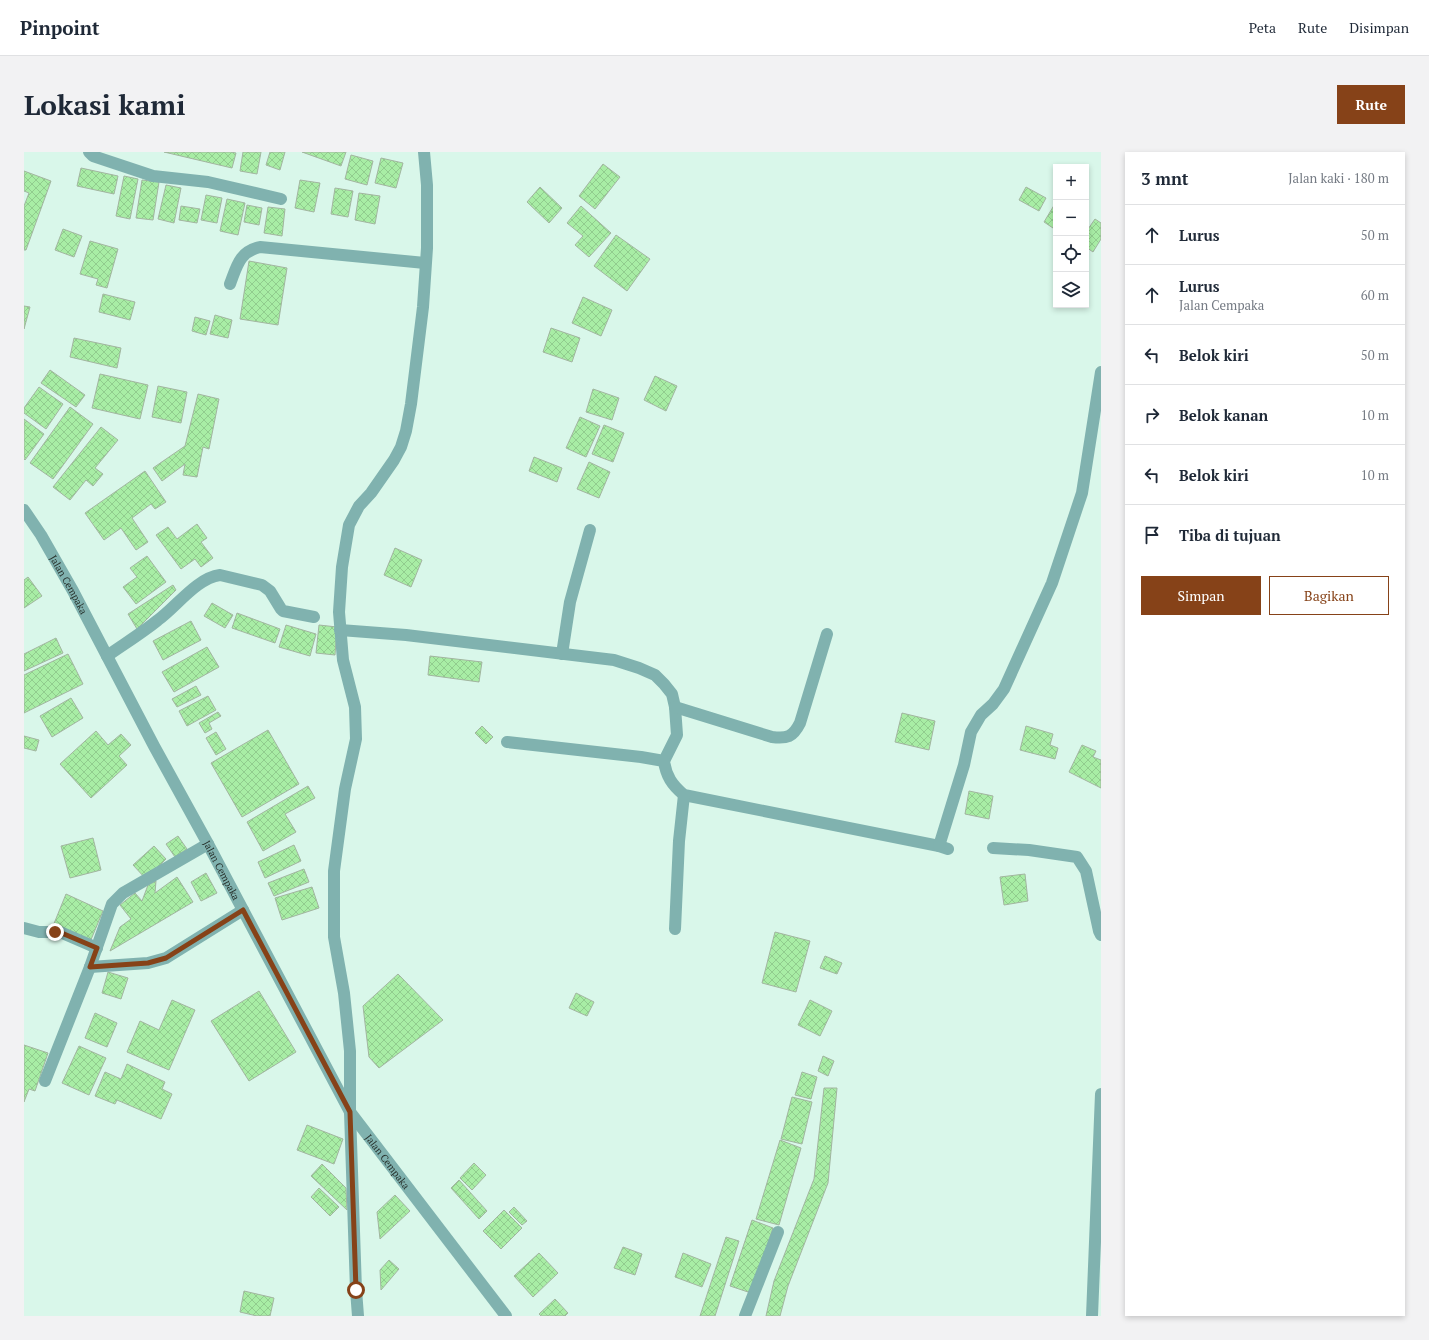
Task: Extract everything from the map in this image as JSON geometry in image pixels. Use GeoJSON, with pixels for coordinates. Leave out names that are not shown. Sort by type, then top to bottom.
{"type":"FeatureCollection","features":[{"type":"Feature","properties":{"kind":"street"},"geometry":{"type":"LineString","coordinates":[[89,152],[93,156],[153,176],[208,182],[281,199]]}},
{"type":"Feature","properties":{"kind":"street"},"geometry":{"type":"LineString","coordinates":[[358,1316],[350,1112],[350,1051],[344,993],[334,937],[334,871],[345,788],[356,739],[355,707],[344,660],[338,612],[342,567],[349,525],[359,506],[371,493],[394,460],[401,447],[406,431],[411,404],[423,307],[427,185],[424,152]]}},
{"type":"Feature","properties":{"kind":"street"},"geometry":{"type":"LineString","coordinates":[[230,284],[240,259],[245,253],[260,247],[425,263]]}},
{"type":"Feature","properties":{"kind":"street"},"geometry":{"type":"LineString","coordinates":[[340,630],[406,635],[614,660],[655,675],[672,694],[675,707],[677,735],[664,761],[665,771],[674,787],[684,795],[944,847],[971,732],[981,715],[993,704],[1004,689],[1052,583],[1082,493],[1101,372]]}},
{"type":"Feature","properties":{"kind":"street","name":"Jalan Cempaka"},"geometry":{"type":"LineString","coordinates":[[24,510],[41,535],[107,656],[350,1112],[506,1316]]}},
{"type":"Feature","properties":{"kind":"street"},"geometry":{"type":"LineString","coordinates":[[562,654],[570,602],[590,530]]}},
{"type":"Feature","properties":{"kind":"street"},"geometry":{"type":"LineString","coordinates":[[107,656],[159,620],[206,579],[214,576],[220,575],[262,585],[270,591],[283,611],[314,617]]}},
{"type":"Feature","properties":{"kind":"street"},"geometry":{"type":"LineString","coordinates":[[675,707],[772,737],[782,739],[791,736],[797,730],[800,723],[827,634]]}},
{"type":"Feature","properties":{"kind":"street"},"geometry":{"type":"LineString","coordinates":[[507,742],[641,757],[664,761]]}},
{"type":"Feature","properties":{"kind":"street"},"geometry":{"type":"LineString","coordinates":[[675,929],[679,841],[684,795]]}},
{"type":"Feature","properties":{"kind":"street"},"geometry":{"type":"LineString","coordinates":[[45,1081],[90,967],[112,904],[123,893],[208,844]]}},
{"type":"Feature","properties":{"kind":"street"},"geometry":{"type":"LineString","coordinates":[[993,848],[1029,850],[1077,857],[1086,871],[1101,935]]}},
{"type":"Feature","properties":{"kind":"street"},"geometry":{"type":"LineString","coordinates":[[90,967],[148,963],[166,958],[243,910]]}},
{"type":"Feature","properties":{"kind":"street"},"geometry":{"type":"LineString","coordinates":[[24,928],[39,932],[60,932],[97,948]]}},
{"type":"Feature","properties":{"kind":"street"},"geometry":{"type":"LineString","coordinates":[[1092,1316],[1101,1094]]}},
{"type":"Feature","properties":{"kind":"street"},"geometry":{"type":"LineString","coordinates":[[745,1316],[778,1232]]}},
{"type":"Feature","properties":{"kind":"building"},"geometry":{"type":"Polygon","coordinates":[[[164,152],[231,152],[236,153],[232,168],[164,152]]]}},
{"type":"Feature","properties":{"kind":"building"},"geometry":{"type":"Polygon","coordinates":[[[243,152],[261,152],[257,174],[240,171],[243,152]]]}},
{"type":"Feature","properties":{"kind":"building"},"geometry":{"type":"Polygon","coordinates":[[[270,152],[285,152],[280,170],[266,165],[270,152]]]}},
{"type":"Feature","properties":{"kind":"building"},"geometry":{"type":"Polygon","coordinates":[[[302,152],[346,152],[341,166],[302,152]]]}},
{"type":"Feature","properties":{"kind":"building"},"geometry":{"type":"Polygon","coordinates":[[[351,155],[373,161],[367,185],[345,179],[351,155]]]}},
{"type":"Feature","properties":{"kind":"building"},"geometry":{"type":"Polygon","coordinates":[[[381,158],[403,163],[396,188],[375,183],[381,158]]]}},
{"type":"Feature","properties":{"kind":"building"},"geometry":{"type":"Polygon","coordinates":[[[603,164],[620,177],[595,209],[579,196],[603,164]]]}},
{"type":"Feature","properties":{"kind":"building"},"geometry":{"type":"Polygon","coordinates":[[[81,168],[118,176],[114,194],[77,186],[81,168]]]}},
{"type":"Feature","properties":{"kind":"building"},"geometry":{"type":"Polygon","coordinates":[[[24,171],[51,181],[26,250],[24,250],[24,206],[29,193],[24,191],[24,171]]]}},
{"type":"Feature","properties":{"kind":"building"},"geometry":{"type":"Polygon","coordinates":[[[124,176],[138,179],[130,219],[116,216],[124,176]]]}},
{"type":"Feature","properties":{"kind":"building"},"geometry":{"type":"Polygon","coordinates":[[[142,180],[159,182],[153,220],[136,218],[142,180]]]}},
{"type":"Feature","properties":{"kind":"building"},"geometry":{"type":"Polygon","coordinates":[[[300,180],[320,183],[314,212],[295,208],[300,180]]]}},
{"type":"Feature","properties":{"kind":"building"},"geometry":{"type":"Polygon","coordinates":[[[166,185],[181,188],[174,223],[158,219],[166,185]]]}},
{"type":"Feature","properties":{"kind":"building"},"geometry":{"type":"Polygon","coordinates":[[[540,187],[562,208],[549,223],[527,202],[540,187]]]}},
{"type":"Feature","properties":{"kind":"building"},"geometry":{"type":"Polygon","coordinates":[[[1026,187],[1046,198],[1039,211],[1019,200],[1026,187]]]}},
{"type":"Feature","properties":{"kind":"building"},"geometry":{"type":"Polygon","coordinates":[[[335,188],[353,191],[348,217],[331,214],[335,188]]]}},
{"type":"Feature","properties":{"kind":"building"},"geometry":{"type":"Polygon","coordinates":[[[359,193],[380,196],[375,224],[355,220],[359,193]]]}},
{"type":"Feature","properties":{"kind":"building"},"geometry":{"type":"Polygon","coordinates":[[[206,195],[222,198],[217,223],[201,220],[206,195]]]}},
{"type":"Feature","properties":{"kind":"building"},"geometry":{"type":"Polygon","coordinates":[[[227,199],[245,203],[238,235],[220,231],[227,199]]]}},
{"type":"Feature","properties":{"kind":"building"},"geometry":{"type":"Polygon","coordinates":[[[247,205],[262,208],[259,225],[244,222],[247,205]]]}},
{"type":"Feature","properties":{"kind":"building"},"geometry":{"type":"Polygon","coordinates":[[[181,206],[200,209],[197,223],[179,220],[181,206]]]}},
{"type":"Feature","properties":{"kind":"building"},"geometry":{"type":"Polygon","coordinates":[[[581,206],[611,233],[589,257],[575,245],[583,236],[567,223],[581,206]]]}},
{"type":"Feature","properties":{"kind":"building"},"geometry":{"type":"Polygon","coordinates":[[[268,207],[285,209],[282,236],[264,233],[268,207]]]}},
{"type":"Feature","properties":{"kind":"building"},"geometry":{"type":"Polygon","coordinates":[[[1053,207],[1053,228],[1044,222],[1053,207]]]}},
{"type":"Feature","properties":{"kind":"building"},"geometry":{"type":"Polygon","coordinates":[[[1095,219],[1101,223],[1101,239],[1093,252],[1089,249],[1089,228],[1095,219]]]}},
{"type":"Feature","properties":{"kind":"building"},"geometry":{"type":"Polygon","coordinates":[[[63,229],[82,236],[74,257],[55,250],[63,229]]]}},
{"type":"Feature","properties":{"kind":"building"},"geometry":{"type":"Polygon","coordinates":[[[616,235],[650,259],[627,291],[594,266],[616,235]]]}},
{"type":"Feature","properties":{"kind":"building"},"geometry":{"type":"Polygon","coordinates":[[[90,241],[118,249],[107,288],[96,285],[98,279],[80,274],[90,241]]]}},
{"type":"Feature","properties":{"kind":"building"},"geometry":{"type":"Polygon","coordinates":[[[249,261],[287,268],[278,325],[240,319],[249,261]]]}},
{"type":"Feature","properties":{"kind":"building"},"geometry":{"type":"Polygon","coordinates":[[[103,294],[135,302],[130,320],[99,312],[103,294]]]}},
{"type":"Feature","properties":{"kind":"building"},"geometry":{"type":"Polygon","coordinates":[[[583,297],[612,310],[601,336],[572,323],[583,297]]]}},
{"type":"Feature","properties":{"kind":"building"},"geometry":{"type":"Polygon","coordinates":[[[24,306],[30,307],[24,329],[24,306]]]}},
{"type":"Feature","properties":{"kind":"building"},"geometry":{"type":"Polygon","coordinates":[[[215,315],[232,320],[228,338],[210,334],[215,315]]]}},
{"type":"Feature","properties":{"kind":"building"},"geometry":{"type":"Polygon","coordinates":[[[195,317],[210,321],[206,335],[192,331],[195,317]]]}},
{"type":"Feature","properties":{"kind":"building"},"geometry":{"type":"Polygon","coordinates":[[[551,328],[580,338],[572,362],[543,352],[551,328]]]}},
{"type":"Feature","properties":{"kind":"building"},"geometry":{"type":"Polygon","coordinates":[[[74,338],[121,348],[117,368],[70,357],[74,338]]]}},
{"type":"Feature","properties":{"kind":"building"},"geometry":{"type":"Polygon","coordinates":[[[50,370],[85,395],[76,407],[41,383],[50,370]]]}},
{"type":"Feature","properties":{"kind":"building"},"geometry":{"type":"Polygon","coordinates":[[[100,374],[148,385],[140,419],[92,408],[100,374]]]}},
{"type":"Feature","properties":{"kind":"building"},"geometry":{"type":"Polygon","coordinates":[[[655,376],[677,386],[666,411],[644,400],[655,376]]]}},
{"type":"Feature","properties":{"kind":"building"},"geometry":{"type":"Polygon","coordinates":[[[158,386],[187,392],[181,423],[152,417],[158,386]]]}},
{"type":"Feature","properties":{"kind":"building"},"geometry":{"type":"Polygon","coordinates":[[[39,387],[63,404],[46,429],[24,413],[24,408],[39,387]]]}},
{"type":"Feature","properties":{"kind":"building"},"geometry":{"type":"Polygon","coordinates":[[[593,389],[619,398],[612,420],[586,412],[593,389]]]}},
{"type":"Feature","properties":{"kind":"building"},"geometry":{"type":"Polygon","coordinates":[[[198,394],[219,399],[209,449],[203,447],[197,477],[183,475],[185,464],[162,481],[153,468],[185,446],[198,394]]]}},
{"type":"Feature","properties":{"kind":"building"},"geometry":{"type":"Polygon","coordinates":[[[70,407],[93,424],[53,479],[30,463],[70,407]]]}},
{"type":"Feature","properties":{"kind":"building"},"geometry":{"type":"Polygon","coordinates":[[[580,417],[600,426],[586,457],[566,448],[580,417]]]}},
{"type":"Feature","properties":{"kind":"building"},"geometry":{"type":"Polygon","coordinates":[[[24,419],[44,434],[25,460],[24,459],[24,419]]]}},
{"type":"Feature","properties":{"kind":"building"},"geometry":{"type":"Polygon","coordinates":[[[604,425],[624,433],[613,462],[592,454],[604,425]]]}},
{"type":"Feature","properties":{"kind":"building"},"geometry":{"type":"Polygon","coordinates":[[[101,427],[118,440],[95,468],[103,474],[93,486],[86,480],[70,500],[53,487],[101,427]]]}},
{"type":"Feature","properties":{"kind":"building"},"geometry":{"type":"Polygon","coordinates":[[[534,457],[562,468],[557,482],[529,471],[534,457]]]}},
{"type":"Feature","properties":{"kind":"building"},"geometry":{"type":"Polygon","coordinates":[[[589,462],[610,472],[599,498],[577,489],[589,462]]]}},
{"type":"Feature","properties":{"kind":"building"},"geometry":{"type":"Polygon","coordinates":[[[145,471],[166,502],[155,509],[151,504],[132,518],[148,542],[136,550],[121,528],[104,540],[85,513],[145,471]]]}},
{"type":"Feature","properties":{"kind":"building"},"geometry":{"type":"Polygon","coordinates":[[[197,524],[207,538],[201,542],[213,558],[201,567],[195,559],[181,569],[156,535],[168,527],[177,539],[197,524]]]}},
{"type":"Feature","properties":{"kind":"building"},"geometry":{"type":"Polygon","coordinates":[[[395,548],[422,560],[411,587],[384,575],[395,548]]]}},
{"type":"Feature","properties":{"kind":"building"},"geometry":{"type":"Polygon","coordinates":[[[147,556],[166,582],[136,604],[123,587],[137,577],[130,568],[147,556]]]}},
{"type":"Feature","properties":{"kind":"building"},"geometry":{"type":"Polygon","coordinates":[[[28,577],[42,596],[24,608],[24,580],[28,577]]]}},
{"type":"Feature","properties":{"kind":"building"},"geometry":{"type":"Polygon","coordinates":[[[173,585],[176,590],[137,629],[128,614],[173,585]]]}},
{"type":"Feature","properties":{"kind":"building"},"geometry":{"type":"Polygon","coordinates":[[[212,603],[233,615],[225,628],[204,616],[212,603]]]}},
{"type":"Feature","properties":{"kind":"building"},"geometry":{"type":"Polygon","coordinates":[[[237,613],[280,629],[275,643],[232,628],[237,613]]]}},
{"type":"Feature","properties":{"kind":"building"},"geometry":{"type":"Polygon","coordinates":[[[191,621],[201,640],[163,660],[153,641],[191,621]]]}},
{"type":"Feature","properties":{"kind":"building"},"geometry":{"type":"Polygon","coordinates":[[[286,625],[316,634],[310,656],[279,647],[286,625]]]}},
{"type":"Feature","properties":{"kind":"building"},"geometry":{"type":"Polygon","coordinates":[[[319,625],[337,627],[335,655],[316,653],[319,625]]]}},
{"type":"Feature","properties":{"kind":"building"},"geometry":{"type":"Polygon","coordinates":[[[56,638],[63,653],[24,671],[24,654],[56,638]]]}},
{"type":"Feature","properties":{"kind":"building"},"geometry":{"type":"Polygon","coordinates":[[[207,647],[219,667],[174,692],[162,672],[207,647]]]}},
{"type":"Feature","properties":{"kind":"building"},"geometry":{"type":"Polygon","coordinates":[[[68,654],[83,684],[24,713],[24,675],[68,654]]]}},
{"type":"Feature","properties":{"kind":"building"},"geometry":{"type":"Polygon","coordinates":[[[430,656],[482,662],[479,682],[428,675],[430,656]]]}},
{"type":"Feature","properties":{"kind":"building"},"geometry":{"type":"Polygon","coordinates":[[[196,686],[201,695],[177,707],[172,699],[196,686]]]}},
{"type":"Feature","properties":{"kind":"building"},"geometry":{"type":"Polygon","coordinates":[[[208,696],[216,710],[187,726],[179,711],[208,696]]]}},
{"type":"Feature","properties":{"kind":"building"},"geometry":{"type":"Polygon","coordinates":[[[71,698],[83,718],[52,737],[40,716],[71,698]]]}},
{"type":"Feature","properties":{"kind":"building"},"geometry":{"type":"Polygon","coordinates":[[[218,712],[221,716],[209,723],[212,729],[205,733],[199,723],[218,712]]]}},
{"type":"Feature","properties":{"kind":"building"},"geometry":{"type":"Polygon","coordinates":[[[902,713],[935,721],[929,750],[895,742],[902,713]]]}},
{"type":"Feature","properties":{"kind":"building"},"geometry":{"type":"Polygon","coordinates":[[[482,726],[493,737],[486,744],[475,733],[482,726]]]}},
{"type":"Feature","properties":{"kind":"building"},"geometry":{"type":"Polygon","coordinates":[[[1026,726],[1053,734],[1050,745],[1058,748],[1055,759],[1020,750],[1026,726]]]}},
{"type":"Feature","properties":{"kind":"building"},"geometry":{"type":"Polygon","coordinates":[[[268,730],[299,784],[242,817],[211,763],[268,730]]]}},
{"type":"Feature","properties":{"kind":"building"},"geometry":{"type":"Polygon","coordinates":[[[96,731],[108,745],[121,734],[131,745],[119,756],[127,765],[91,798],[60,764],[96,731]]]}},
{"type":"Feature","properties":{"kind":"building"},"geometry":{"type":"Polygon","coordinates":[[[216,732],[226,749],[216,755],[206,738],[216,732]]]}},
{"type":"Feature","properties":{"kind":"building"},"geometry":{"type":"Polygon","coordinates":[[[24,736],[39,740],[36,751],[24,748],[24,736]]]}},
{"type":"Feature","properties":{"kind":"building"},"geometry":{"type":"Polygon","coordinates":[[[1082,745],[1096,751],[1093,757],[1101,760],[1101,788],[1069,772],[1082,745]]]}},
{"type":"Feature","properties":{"kind":"building"},"geometry":{"type":"Polygon","coordinates":[[[308,786],[315,798],[285,814],[296,832],[263,851],[247,822],[308,786]]]}},
{"type":"Feature","properties":{"kind":"building"},"geometry":{"type":"Polygon","coordinates":[[[969,791],[993,796],[989,819],[965,814],[969,791]]]}},
{"type":"Feature","properties":{"kind":"building"},"geometry":{"type":"Polygon","coordinates":[[[178,836],[187,849],[175,857],[166,844],[178,836]]]}},
{"type":"Feature","properties":{"kind":"building"},"geometry":{"type":"Polygon","coordinates":[[[93,838],[101,870],[70,878],[61,846],[93,838]]]}},
{"type":"Feature","properties":{"kind":"building"},"geometry":{"type":"Polygon","coordinates":[[[294,845],[301,861],[265,878],[258,862],[294,845]]]}},
{"type":"Feature","properties":{"kind":"building"},"geometry":{"type":"Polygon","coordinates":[[[154,846],[166,859],[146,879],[133,865],[154,846]]]}},
{"type":"Feature","properties":{"kind":"building"},"geometry":{"type":"Polygon","coordinates":[[[304,869],[309,882],[274,896],[268,883],[304,869]]]}},
{"type":"Feature","properties":{"kind":"building"},"geometry":{"type":"Polygon","coordinates":[[[206,873],[217,893],[201,901],[191,882],[206,873]]]}},
{"type":"Feature","properties":{"kind":"building"},"geometry":{"type":"Polygon","coordinates":[[[1025,874],[1028,901],[1004,905],[1000,877],[1025,874]]]}},
{"type":"Feature","properties":{"kind":"building"},"geometry":{"type":"Polygon","coordinates":[[[177,877],[193,902],[110,951],[120,927],[131,919],[120,905],[135,893],[142,901],[148,885],[156,881],[155,893],[177,877]]]}},
{"type":"Feature","properties":{"kind":"building"},"geometry":{"type":"Polygon","coordinates":[[[312,887],[319,908],[282,920],[275,898],[312,887]]]}},
{"type":"Feature","properties":{"kind":"building"},"geometry":{"type":"Polygon","coordinates":[[[66,894],[103,911],[90,942],[53,926],[66,894]]]}},
{"type":"Feature","properties":{"kind":"building"},"geometry":{"type":"Polygon","coordinates":[[[775,932],[810,941],[796,992],[762,983],[775,932]]]}},
{"type":"Feature","properties":{"kind":"building"},"geometry":{"type":"Polygon","coordinates":[[[825,956],[842,963],[837,974],[820,968],[825,956]]]}},
{"type":"Feature","properties":{"kind":"building"},"geometry":{"type":"Polygon","coordinates":[[[108,972],[128,978],[121,999],[102,993],[108,972]]]}},
{"type":"Feature","properties":{"kind":"building"},"geometry":{"type":"Polygon","coordinates":[[[398,974],[443,1020],[379,1068],[369,1057],[363,1006],[398,974]]]}},
{"type":"Feature","properties":{"kind":"building"},"geometry":{"type":"Polygon","coordinates":[[[259,991],[296,1052],[249,1081],[211,1021],[259,991]]]}},
{"type":"Feature","properties":{"kind":"building"},"geometry":{"type":"Polygon","coordinates":[[[576,993],[594,1002],[587,1016],[569,1008],[576,993]]]}},
{"type":"Feature","properties":{"kind":"building"},"geometry":{"type":"Polygon","coordinates":[[[172,1000],[195,1010],[169,1070],[127,1052],[140,1021],[159,1030],[172,1000]]]}},
{"type":"Feature","properties":{"kind":"building"},"geometry":{"type":"Polygon","coordinates":[[[810,1000],[832,1011],[820,1036],[798,1025],[810,1000]]]}},
{"type":"Feature","properties":{"kind":"building"},"geometry":{"type":"Polygon","coordinates":[[[95,1013],[117,1023],[107,1047],[85,1038],[95,1013]]]}},
{"type":"Feature","properties":{"kind":"building"},"geometry":{"type":"Polygon","coordinates":[[[24,1045],[48,1053],[35,1091],[29,1089],[24,1102],[24,1045]]]}},
{"type":"Feature","properties":{"kind":"building"},"geometry":{"type":"Polygon","coordinates":[[[79,1046],[106,1058],[89,1095],[62,1083],[79,1046]]]}},
{"type":"Feature","properties":{"kind":"building"},"geometry":{"type":"Polygon","coordinates":[[[823,1056],[834,1061],[828,1076],[818,1071],[823,1056]]]}},
{"type":"Feature","properties":{"kind":"building"},"geometry":{"type":"Polygon","coordinates":[[[127,1064],[165,1082],[162,1089],[172,1094],[161,1119],[117,1100],[115,1104],[95,1096],[105,1072],[121,1079],[127,1064]]]}},
{"type":"Feature","properties":{"kind":"building"},"geometry":{"type":"Polygon","coordinates":[[[802,1072],[817,1077],[811,1099],[795,1095],[802,1072]]]}},
{"type":"Feature","properties":{"kind":"building"},"geometry":{"type":"Polygon","coordinates":[[[824,1088],[837,1088],[828,1183],[788,1286],[780,1316],[766,1316],[774,1281],[814,1179],[824,1088]]]}},
{"type":"Feature","properties":{"kind":"building"},"geometry":{"type":"Polygon","coordinates":[[[792,1097],[812,1102],[802,1144],[781,1139],[792,1097]]]}},
{"type":"Feature","properties":{"kind":"building"},"geometry":{"type":"Polygon","coordinates":[[[307,1125],[343,1139],[334,1164],[297,1150],[307,1125]]]}},
{"type":"Feature","properties":{"kind":"building"},"geometry":{"type":"Polygon","coordinates":[[[780,1140],[801,1148],[779,1225],[756,1219],[780,1140]]]}},
{"type":"Feature","properties":{"kind":"building"},"geometry":{"type":"Polygon","coordinates":[[[474,1163],[486,1175],[472,1190],[460,1178],[474,1163]]]}},
{"type":"Feature","properties":{"kind":"building"},"geometry":{"type":"Polygon","coordinates":[[[322,1164],[346,1188],[347,1210],[311,1176],[322,1164]]]}},
{"type":"Feature","properties":{"kind":"building"},"geometry":{"type":"Polygon","coordinates":[[[459,1180],[487,1211],[479,1219],[451,1188],[459,1180]]]}},
{"type":"Feature","properties":{"kind":"building"},"geometry":{"type":"Polygon","coordinates":[[[319,1188],[339,1207],[330,1216],[311,1197],[319,1188]]]}},
{"type":"Feature","properties":{"kind":"building"},"geometry":{"type":"Polygon","coordinates":[[[395,1195],[410,1211],[380,1239],[377,1212],[395,1195]]]}},
{"type":"Feature","properties":{"kind":"building"},"geometry":{"type":"Polygon","coordinates":[[[514,1207],[527,1221],[522,1225],[509,1212],[514,1207]]]}},
{"type":"Feature","properties":{"kind":"building"},"geometry":{"type":"Polygon","coordinates":[[[504,1210],[522,1228],[501,1249],[483,1231],[504,1210]]]}},
{"type":"Feature","properties":{"kind":"building"},"geometry":{"type":"Polygon","coordinates":[[[752,1220],[773,1228],[751,1293],[730,1286],[752,1220]]]}},
{"type":"Feature","properties":{"kind":"building"},"geometry":{"type":"Polygon","coordinates":[[[726,1237],[739,1241],[715,1316],[700,1316],[726,1237]]]}},
{"type":"Feature","properties":{"kind":"building"},"geometry":{"type":"Polygon","coordinates":[[[623,1247],[642,1254],[635,1275],[614,1268],[623,1247]]]}},
{"type":"Feature","properties":{"kind":"building"},"geometry":{"type":"Polygon","coordinates":[[[539,1253],[558,1273],[533,1297],[514,1276],[539,1253]]]}},
{"type":"Feature","properties":{"kind":"building"},"geometry":{"type":"Polygon","coordinates":[[[683,1253],[711,1264],[702,1287],[675,1277],[683,1253]]]}},
{"type":"Feature","properties":{"kind":"building"},"geometry":{"type":"Polygon","coordinates":[[[389,1260],[399,1269],[381,1290],[380,1270],[389,1260]]]}},
{"type":"Feature","properties":{"kind":"building"},"geometry":{"type":"Polygon","coordinates":[[[244,1291],[274,1298],[270,1316],[257,1316],[240,1312],[244,1291]]]}},
{"type":"Feature","properties":{"kind":"building"},"geometry":{"type":"Polygon","coordinates":[[[555,1299],[568,1313],[565,1316],[541,1316],[539,1314],[555,1299]]]}},
{"type":"Feature","properties":{"kind":"route"},"geometry":{"type":"LineString","coordinates":[[55,932],[60,932],[97,948],[90,967],[148,963],[166,958],[243,910],[350,1112],[356,1290]]}}]}
